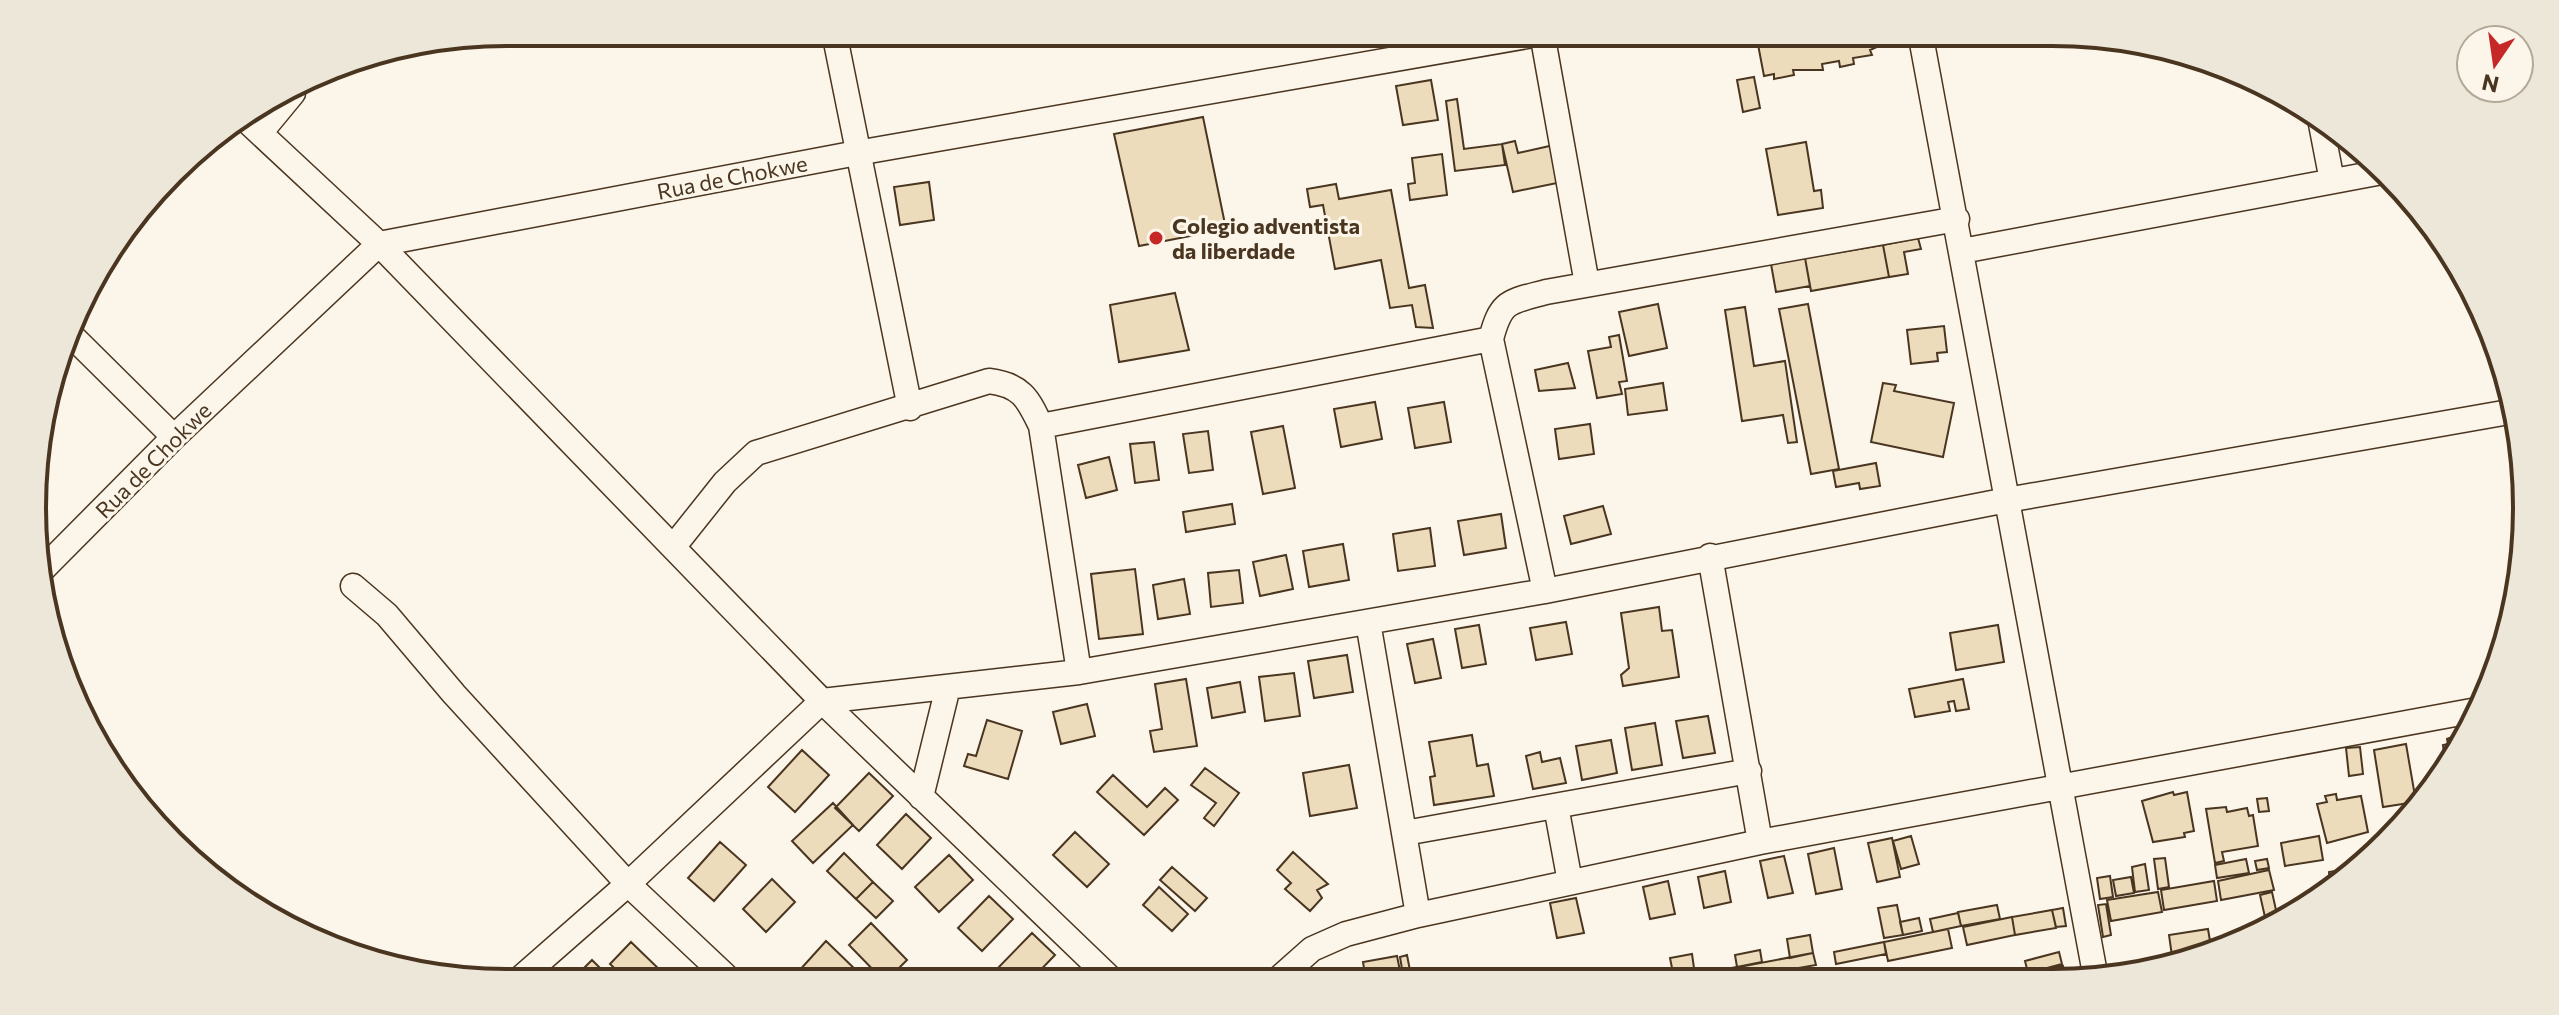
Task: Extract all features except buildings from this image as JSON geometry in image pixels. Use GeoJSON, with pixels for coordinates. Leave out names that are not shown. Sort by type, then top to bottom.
{"type":"FeatureCollection","features":[{"type":"Feature","properties":{"kind":"street"},"geometry":{"type":"LineString","coordinates":[[837,46],[910,408]]}},
{"type":"Feature","properties":{"kind":"street","name":"Rua de Chokwe"},"geometry":{"type":"LineString","coordinates":[[49,562],[174,437],[379,244],[1427,46]]}},
{"type":"Feature","properties":{"kind":"street"},"geometry":{"type":"LineString","coordinates":[[1548,46],[1587,284]]}},
{"type":"Feature","properties":{"kind":"street"},"geometry":{"type":"LineString","coordinates":[[1923,46],[2094,967]]}},
{"type":"Feature","properties":{"kind":"street"},"geometry":{"type":"LineString","coordinates":[[271,112],[253,127],[379,244],[822,701],[1100,969]]}},
{"type":"Feature","properties":{"kind":"street"},"geometry":{"type":"LineString","coordinates":[[2323,135],[2332,181]]}},
{"type":"Feature","properties":{"kind":"street"},"geometry":{"type":"LineString","coordinates":[[1962,251],[2370,174]]}},
{"type":"Feature","properties":{"kind":"street"},"geometry":{"type":"LineString","coordinates":[[1545,591],[1491,339],[1501,309],[1508,302],[1587,284],[1957,219]]}},
{"type":"Feature","properties":{"kind":"street"},"geometry":{"type":"LineString","coordinates":[[1041,426],[1491,339]]}},
{"type":"Feature","properties":{"kind":"street"},"geometry":{"type":"LineString","coordinates":[[77,341],[174,437]]}},
{"type":"Feature","properties":{"kind":"street"},"geometry":{"type":"LineString","coordinates":[[674,546],[735,471],[756,453],[910,408],[989,381],[1009,383],[1028,399],[1041,426],[1079,672]]}},
{"type":"Feature","properties":{"kind":"street"},"geometry":{"type":"LineString","coordinates":[[531,969],[628,884],[822,701],[1079,672],[1545,591],[1710,556],[2007,500],[2503,413]]}},
{"type":"Feature","properties":{"kind":"street"},"geometry":{"type":"LineString","coordinates":[[1710,556],[1760,842]]}},
{"type":"Feature","properties":{"kind":"street"},"geometry":{"type":"LineString","coordinates":[[353,586],[387,615],[454,694],[628,884],[718,969]]}},
{"type":"Feature","properties":{"kind":"street"},"geometry":{"type":"LineString","coordinates":[[1368,622],[1418,915]]}},
{"type":"Feature","properties":{"kind":"street"},"geometry":{"type":"LineString","coordinates":[[921,797],[948,687]]}},
{"type":"Feature","properties":{"kind":"street"},"geometry":{"type":"LineString","coordinates":[[1290,969],[1312,949],[1346,934],[1418,915],[1760,842],[2059,784],[2465,712]]}},
{"type":"Feature","properties":{"kind":"street"},"geometry":{"type":"LineString","coordinates":[[1405,833],[1749,771]]}},
{"type":"Feature","properties":{"kind":"street"},"geometry":{"type":"LineString","coordinates":[[1556,806],[1570,882]]}},
{"type":"Feature","properties":{"kind":"place","name":"Colegio adventista da liberdade"},"geometry":{"type":"Point","coordinates":[1156,238]}}]}
